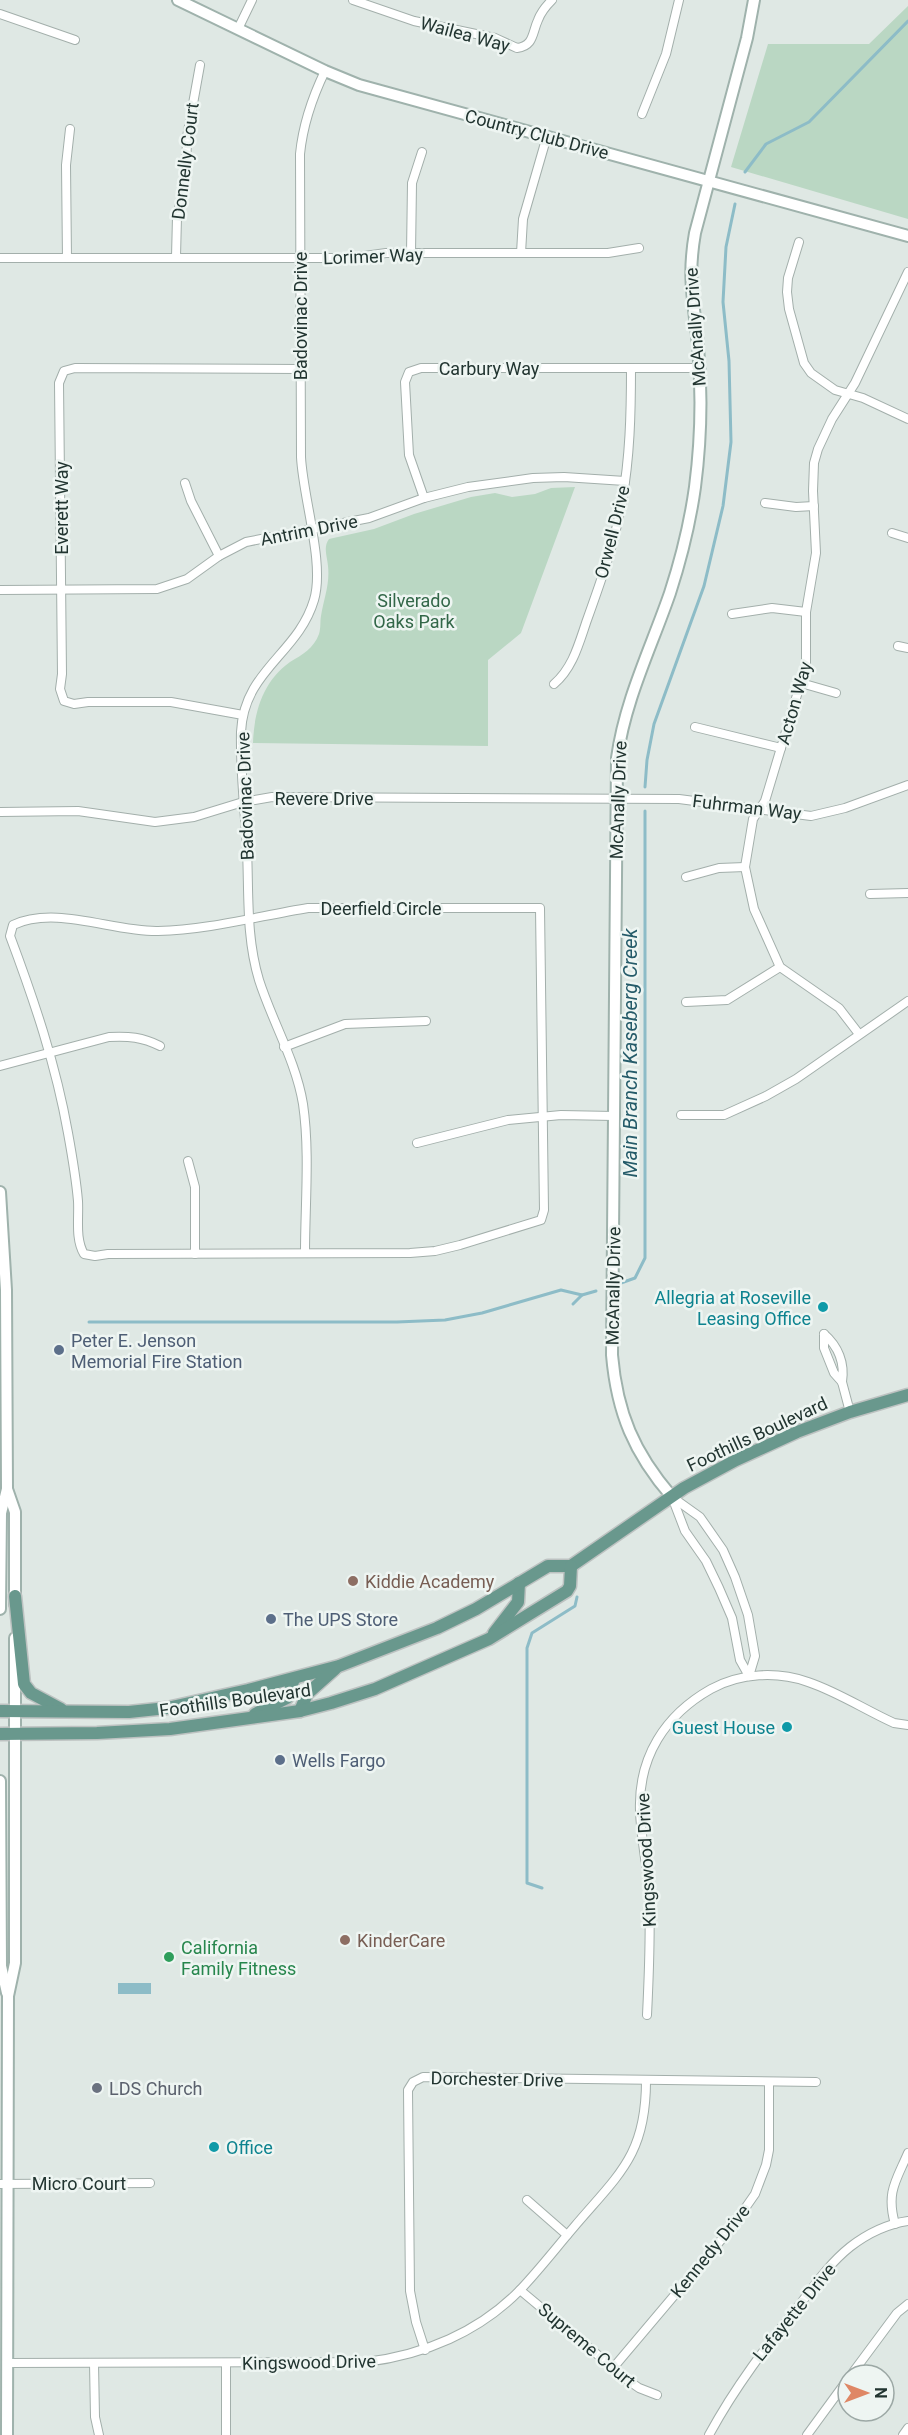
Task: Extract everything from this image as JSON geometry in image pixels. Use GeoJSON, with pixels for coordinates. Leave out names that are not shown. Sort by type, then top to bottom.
{"type":"FeatureCollection","features":[{"type":"Feature","properties":{"kind":"main road","name":"Foothills Boulevard"},"geometry":{"type":"LineString","coordinates":[[0,1711],[129,1712],[167,1708],[339,1666],[437,1628],[476,1609],[548,1566],[571,1566],[691,1484],[736,1460],[850,1412],[908,1395]]}},
{"type":"Feature","properties":{"kind":"main road","name":"Foothills Boulevard"},"geometry":{"type":"LineString","coordinates":[[0,1734],[147,1731],[300,1711],[375,1689],[489,1639],[563,1595],[569,1588],[571,1566]]}},
{"type":"Feature","properties":{"kind":"main road"},"geometry":{"type":"LineString","coordinates":[[489,1639],[518,1602],[519,1582]]}},
{"type":"Feature","properties":{"kind":"main road"},"geometry":{"type":"LineString","coordinates":[[15,1596],[24,1684],[36,1697],[67,1712]]}},
{"type":"Feature","properties":{"kind":"main road"},"geometry":{"type":"LineString","coordinates":[[300,1711],[307,1694],[339,1666]]}},
{"type":"Feature","properties":{"kind":"main road"},"geometry":{"type":"LineString","coordinates":[[248,1718],[287,1698],[294,1678]]}},
{"type":"Feature","properties":{"kind":"street","name":"Country Club Drive"},"geometry":{"type":"LineString","coordinates":[[178,0],[359,85],[908,236]]}},
{"type":"Feature","properties":{"kind":"street"},"geometry":{"type":"LineString","coordinates":[[238,29],[252,0]]}},
{"type":"Feature","properties":{"kind":"street","name":"Wailea Way"},"geometry":{"type":"LineString","coordinates":[[353,0],[414,21],[495,38],[517,48],[528,44],[538,20],[552,0]]}},
{"type":"Feature","properties":{"kind":"street"},"geometry":{"type":"LineString","coordinates":[[642,114],[672,37],[679,0]]}},
{"type":"Feature","properties":{"kind":"street","name":"McAnally Drive"},"geometry":{"type":"LineString","coordinates":[[749,1676],[755,1656],[748,1615],[735,1577],[723,1550],[700,1517],[672,1497],[651,1473],[631,1437],[622,1417],[615,1388],[612,1355],[617,758],[621,731],[670,593],[684,544],[695,487],[700,434],[699,368],[690,294],[691,255],[747,38],[754,0]]}},
{"type":"Feature","properties":{"kind":"street"},"geometry":{"type":"LineString","coordinates":[[0,14],[75,40]]}},
{"type":"Feature","properties":{"kind":"street","name":"Donnelly Court"},"geometry":{"type":"LineString","coordinates":[[176,257],[177,218],[186,176],[187,137],[200,65]]}},
{"type":"Feature","properties":{"kind":"street","name":"Badovinac Drive"},"geometry":{"type":"LineString","coordinates":[[306,1253],[305,1124],[297,1079],[259,980],[253,957],[243,802],[243,715],[248,700],[263,673],[293,641],[310,613],[317,582],[302,477],[300,258],[302,136],[310,104],[325,71]]}},
{"type":"Feature","properties":{"kind":"street"},"geometry":{"type":"LineString","coordinates":[[67,258],[66,165],[70,129]]}},
{"type":"Feature","properties":{"kind":"street"},"geometry":{"type":"LineString","coordinates":[[521,253],[523,219],[547,136]]}},
{"type":"Feature","properties":{"kind":"street"},"geometry":{"type":"LineString","coordinates":[[411,253],[412,183],[422,152]]}},
{"type":"Feature","properties":{"kind":"street"},"geometry":{"type":"LineString","coordinates":[[799,242],[788,278],[787,292],[799,350],[804,363],[811,373],[835,390],[863,398],[908,419]]}},
{"type":"Feature","properties":{"kind":"street","name":"Lorimer Way"},"geometry":{"type":"LineString","coordinates":[[0,258],[176,257],[244,260],[350,258],[411,253],[608,253],[639,249]]}},
{"type":"Feature","properties":{"kind":"street","name":"Acton Way"},"geometry":{"type":"LineString","coordinates":[[780,967],[754,909],[745,867],[753,819],[765,801],[808,653],[806,612],[816,553],[813,478],[818,449],[832,419],[849,394],[908,272]]}},
{"type":"Feature","properties":{"kind":"street","name":"Everett Way"},"geometry":{"type":"LineString","coordinates":[[243,715],[171,702],[74,704],[64,701],[60,689],[62,674],[59,383],[64,371],[75,368],[300,369]]}},
{"type":"Feature","properties":{"kind":"street","name":"Carbury Way"},"geometry":{"type":"LineString","coordinates":[[424,498],[409,455],[405,382],[409,372],[421,368],[699,368]]}},
{"type":"Feature","properties":{"kind":"street","name":"Orwell Drive"},"geometry":{"type":"LineString","coordinates":[[554,684],[563,677],[571,663],[601,581],[618,523],[630,439],[631,368]]}},
{"type":"Feature","properties":{"kind":"street","name":"Antrim Drive"},"geometry":{"type":"LineString","coordinates":[[0,590],[157,589],[187,579],[219,556],[246,543],[369,518],[424,498],[468,487],[533,478],[564,477],[625,481]]}},
{"type":"Feature","properties":{"kind":"street"},"geometry":{"type":"LineString","coordinates":[[185,483],[191,501],[219,556]]}},
{"type":"Feature","properties":{"kind":"street"},"geometry":{"type":"LineString","coordinates":[[765,503],[796,507],[814,506]]}},
{"type":"Feature","properties":{"kind":"street"},"geometry":{"type":"LineString","coordinates":[[892,533],[908,538]]}},
{"type":"Feature","properties":{"kind":"street"},"geometry":{"type":"LineString","coordinates":[[732,614],[772,608],[806,612]]}},
{"type":"Feature","properties":{"kind":"street"},"geometry":{"type":"LineString","coordinates":[[898,646],[908,648]]}},
{"type":"Feature","properties":{"kind":"street"},"geometry":{"type":"LineString","coordinates":[[801,683],[837,693]]}},
{"type":"Feature","properties":{"kind":"street"},"geometry":{"type":"LineString","coordinates":[[695,726],[781,748]]}},
{"type":"Feature","properties":{"kind":"street","name":"Fuhrman Way"},"geometry":{"type":"LineString","coordinates":[[616,799],[679,799],[797,815],[819,815],[908,785]]}},
{"type":"Feature","properties":{"kind":"street","name":"Revere Drive"},"geometry":{"type":"LineString","coordinates":[[0,812],[78,811],[155,822],[194,817],[243,802],[272,797],[616,799]]}},
{"type":"Feature","properties":{"kind":"street"},"geometry":{"type":"LineString","coordinates":[[686,877],[719,868],[745,867]]}},
{"type":"Feature","properties":{"kind":"street"},"geometry":{"type":"LineString","coordinates":[[870,894],[908,893]]}},
{"type":"Feature","properties":{"kind":"street","name":"Deerfield Circle"},"geometry":{"type":"LineString","coordinates":[[308,908],[540,908],[544,1116],[544,1210],[541,1220],[435,1251],[410,1253],[108,1254],[95,1256],[84,1254],[78,1244],[77,1199],[68,1133],[50,1053],[32,993],[10,936],[13,925],[24,920],[66,919],[159,931],[249,918],[308,908]]}},
{"type":"Feature","properties":{"kind":"street"},"geometry":{"type":"LineString","coordinates":[[686,1002],[728,1000],[780,967],[839,1008],[859,1034]]}},
{"type":"Feature","properties":{"kind":"street"},"geometry":{"type":"LineString","coordinates":[[681,1114],[724,1114],[755,1101],[796,1079],[908,1001]]}},
{"type":"Feature","properties":{"kind":"street"},"geometry":{"type":"LineString","coordinates":[[284,1047],[345,1024],[426,1021]]}},
{"type":"Feature","properties":{"kind":"street"},"geometry":{"type":"LineString","coordinates":[[0,1066],[109,1037],[144,1038],[160,1046]]}},
{"type":"Feature","properties":{"kind":"street"},"geometry":{"type":"LineString","coordinates":[[417,1143],[508,1120],[544,1116],[615,1116]]}},
{"type":"Feature","properties":{"kind":"street"},"geometry":{"type":"LineString","coordinates":[[188,1161],[195,1187],[195,1254]]}},
{"type":"Feature","properties":{"kind":"street"},"geometry":{"type":"LineString","coordinates":[[0,1192],[7,1489],[1,1513],[0,1609]]}},
{"type":"Feature","properties":{"kind":"street"},"geometry":{"type":"LineString","coordinates":[[824,1334],[824,1348],[834,1373],[842,1382],[850,1412]]}},
{"type":"Feature","properties":{"kind":"street"},"geometry":{"type":"LineString","coordinates":[[7,1489],[15,1512],[15,1963],[8,1996],[4,2184],[7,2435]]}},
{"type":"Feature","properties":{"kind":"street","name":"McAnally Drive"},"geometry":{"type":"LineString","coordinates":[[672,1497],[686,1531],[706,1561],[732,1618],[740,1660],[749,1676]]}},
{"type":"Feature","properties":{"kind":"street","name":"Kingswood Drive"},"geometry":{"type":"LineString","coordinates":[[647,2015],[651,1932],[648,1876],[640,1811],[642,1780],[658,1736],[674,1715],[696,1697],[722,1683],[749,1676],[781,1676],[807,1682],[894,1723],[908,1725]]}},
{"type":"Feature","properties":{"kind":"street"},"geometry":{"type":"LineString","coordinates":[[0,1781],[1,1966],[8,1996]]}},
{"type":"Feature","properties":{"kind":"street","name":"Dorchester Drive"},"geometry":{"type":"LineString","coordinates":[[425,2350],[412,2306],[410,2273],[408,2090],[413,2082],[423,2077],[816,2082]]}},
{"type":"Feature","properties":{"kind":"street","name":"Kingswood Drive"},"geometry":{"type":"LineString","coordinates":[[7,2363],[366,2362],[389,2360],[425,2350],[453,2338],[485,2319],[520,2289],[627,2164],[634,2152],[644,2122],[646,2081]]}},
{"type":"Feature","properties":{"kind":"street","name":"Kennedy Drive"},"geometry":{"type":"LineString","coordinates":[[613,2368],[732,2226],[755,2194],[764,2172],[769,2150],[769,2082]]}},
{"type":"Feature","properties":{"kind":"street"},"geometry":{"type":"LineString","coordinates":[[895,2224],[890,2198],[892,2186],[908,2153]]}},
{"type":"Feature","properties":{"kind":"street","name":"Micro Court"},"geometry":{"type":"LineString","coordinates":[[4,2184],[150,2183]]}},
{"type":"Feature","properties":{"kind":"street"},"geometry":{"type":"LineString","coordinates":[[527,2200],[567,2235]]}},
{"type":"Feature","properties":{"kind":"street","name":"Lafayette Drive"},"geometry":{"type":"LineString","coordinates":[[709,2435],[757,2358],[834,2261],[867,2236],[908,2221]]}},
{"type":"Feature","properties":{"kind":"street","name":"Supreme Court"},"geometry":{"type":"LineString","coordinates":[[520,2289],[613,2368],[639,2388],[657,2395]]}},
{"type":"Feature","properties":{"kind":"street"},"geometry":{"type":"LineString","coordinates":[[860,2363],[897,2313],[908,2304]]}},
{"type":"Feature","properties":{"kind":"street"},"geometry":{"type":"LineString","coordinates":[[94,2363],[95,2417],[99,2435]]}},
{"type":"Feature","properties":{"kind":"street"},"geometry":{"type":"LineString","coordinates":[[226,2363],[226,2435]]}},
{"type":"Feature","properties":{"kind":"street"},"geometry":{"type":"LineString","coordinates":[[807,2435],[836,2395]]}},
{"type":"Feature","properties":{"kind":"street"},"geometry":{"type":"LineString","coordinates":[[903,2435],[908,2428]]}},
{"type":"Feature","properties":{"kind":"green space"},"geometry":{"type":"Polygon","coordinates":[[[908,6],[908,219],[731,167],[768,44],[869,44],[908,6]]]}},
{"type":"Feature","properties":{"kind":"green space","name":"Silverado Oaks Park"},"geometry":{"type":"Polygon","coordinates":[[[575,487],[521,633],[488,660],[488,746],[253,743],[258,709],[273,678],[311,647],[319,634],[328,579],[326,548],[329,539],[374,529],[471,497],[495,493],[512,497],[535,494],[551,488],[575,487]]]}},
{"type":"Feature","properties":{"kind":"water"},"geometry":{"type":"Polygon","coordinates":[[[118,1983],[151,1983],[151,1994],[118,1994],[118,1983]]]}},
{"type":"Feature","properties":{"kind":"waterway","name":"Main Branch Kaseberg Creek"},"geometry":{"type":"LineString","coordinates":[[745,172],[766,144],[809,122],[908,21]]}},
{"type":"Feature","properties":{"kind":"waterway","name":"Main Branch Kaseberg Creek"},"geometry":{"type":"LineString","coordinates":[[645,787],[647,760],[654,724],[704,586],[723,506],[731,442],[729,361],[723,302],[726,247],[735,204]]}},
{"type":"Feature","properties":{"kind":"waterway","name":"Main Branch Kaseberg Creek"},"geometry":{"type":"LineString","coordinates":[[621,1283],[635,1278],[645,1258],[645,811]]}},
{"type":"Feature","properties":{"kind":"waterway"},"geometry":{"type":"LineString","coordinates":[[89,1322],[445,1320],[482,1313],[561,1290],[582,1295]]}},
{"type":"Feature","properties":{"kind":"waterway","name":"Main Branch Kaseberg Creek"},"geometry":{"type":"LineString","coordinates":[[573,1304],[582,1295],[596,1291]]}},
{"type":"Feature","properties":{"kind":"waterway","name":"Main Branch Kaseberg Creek"},"geometry":{"type":"LineString","coordinates":[[542,1888],[527,1883],[527,1648],[532,1633],[575,1606],[577,1597]]}},
{"type":"Feature","properties":{"kind":"place","name":"Allegria at Roseville Leasing Office"},"geometry":{"type":"Point","coordinates":[823,1307]}},
{"type":"Feature","properties":{"kind":"place","name":"Peter E. Jenson Memorial Fire Station"},"geometry":{"type":"Point","coordinates":[59,1350]}},
{"type":"Feature","properties":{"kind":"place","name":"Kiddie Academy"},"geometry":{"type":"Point","coordinates":[353,1581]}},
{"type":"Feature","properties":{"kind":"place","name":"The UPS Store"},"geometry":{"type":"Point","coordinates":[271,1619]}},
{"type":"Feature","properties":{"kind":"place","name":"Guest House"},"geometry":{"type":"Point","coordinates":[787,1727]}},
{"type":"Feature","properties":{"kind":"place","name":"Wells Fargo"},"geometry":{"type":"Point","coordinates":[280,1760]}},
{"type":"Feature","properties":{"kind":"place","name":"KinderCare"},"geometry":{"type":"Point","coordinates":[345,1940]}},
{"type":"Feature","properties":{"kind":"place","name":"California Family Fitness"},"geometry":{"type":"Point","coordinates":[169,1957]}},
{"type":"Feature","properties":{"kind":"place","name":"LDS Church"},"geometry":{"type":"Point","coordinates":[97,2088]}},
{"type":"Feature","properties":{"kind":"place","name":"Office"},"geometry":{"type":"Point","coordinates":[214,2147]}}]}
